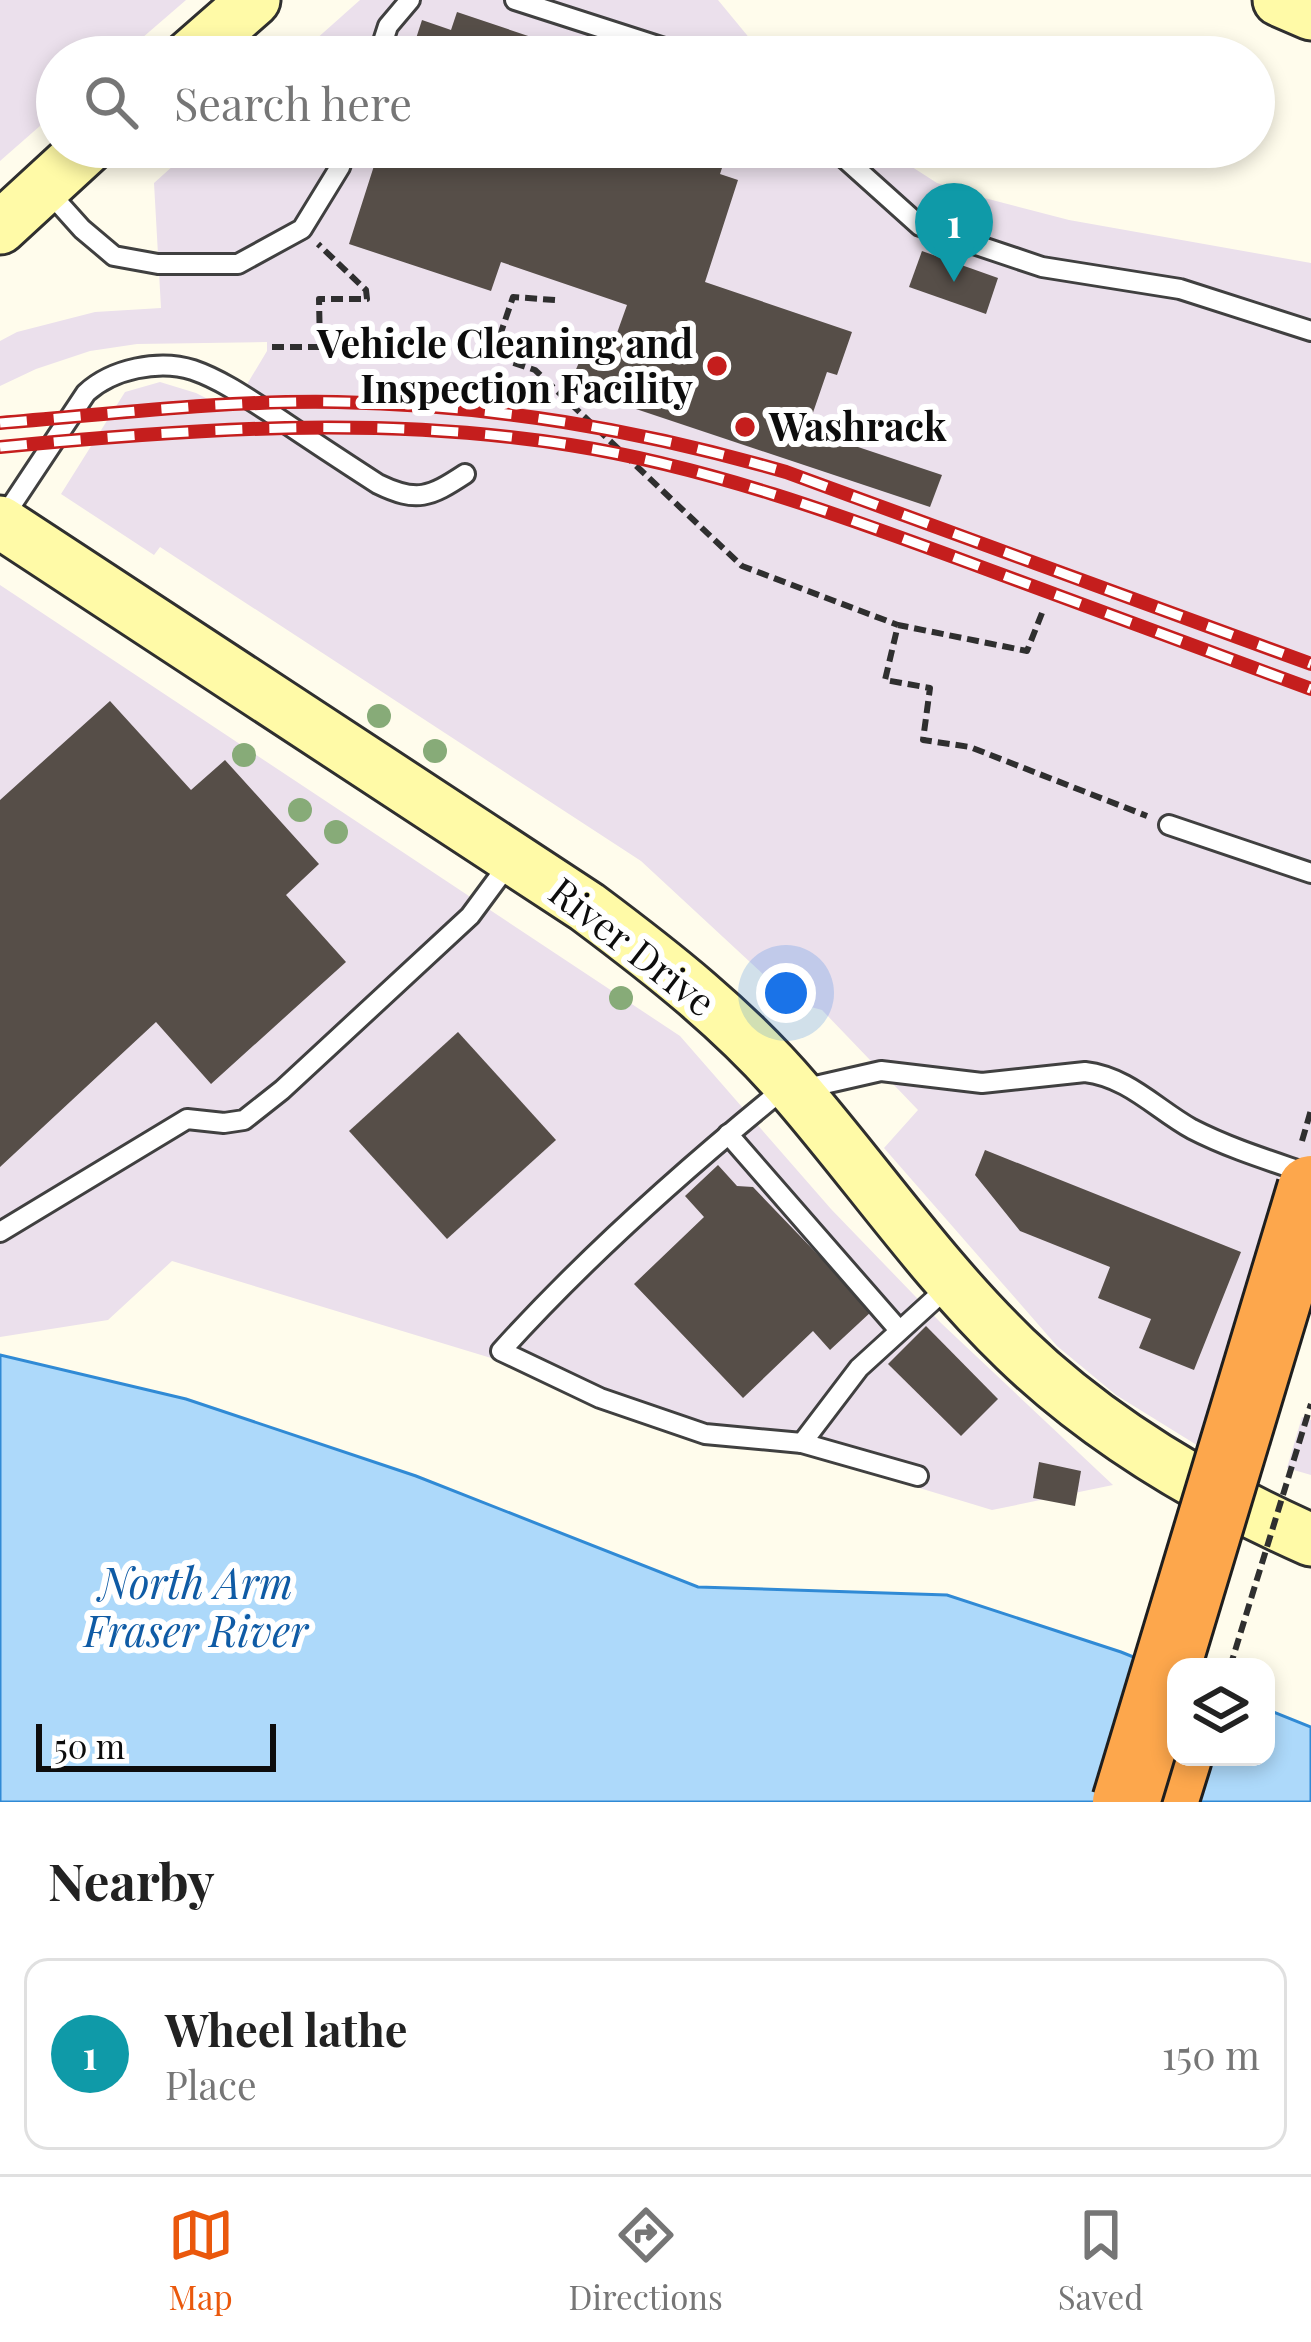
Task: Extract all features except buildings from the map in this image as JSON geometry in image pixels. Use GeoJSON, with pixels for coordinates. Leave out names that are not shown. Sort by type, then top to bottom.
{"type":"FeatureCollection","features":[{"type":"Feature","properties":{"kind":"highway"},"geometry":{"type":"LineString","coordinates":[[1126,1802],[1311,1189]]}},
{"type":"Feature","properties":{"kind":"highway"},"geometry":{"type":"LineString","coordinates":[[1208,1658],[1311,1314]]}},
{"type":"Feature","properties":{"kind":"highway"},"geometry":{"type":"LineString","coordinates":[[1164,1802],[1175,1766]]}},
{"type":"Feature","properties":{"kind":"street"},"geometry":{"type":"LineString","coordinates":[[214,36],[254,0]]}},
{"type":"Feature","properties":{"kind":"street"},"geometry":{"type":"LineString","coordinates":[[1279,0],[1311,14]]}},
{"type":"Feature","properties":{"kind":"street"},"geometry":{"type":"LineString","coordinates":[[0,228],[65,168]]}},
{"type":"Feature","properties":{"kind":"street","name":"River Drive"},"geometry":{"type":"LineString","coordinates":[[0,522],[586,907],[682,980],[794,1090],[953,1283],[1014,1348],[1133,1446],[1311,1540]]}},
{"type":"Feature","properties":{"kind":"lane"},"geometry":{"type":"LineString","coordinates":[[385,36],[410,0]]}},
{"type":"Feature","properties":{"kind":"lane"},"geometry":{"type":"LineString","coordinates":[[514,0],[626,36]]}},
{"type":"Feature","properties":{"kind":"lane"},"geometry":{"type":"LineString","coordinates":[[44,187],[114,256],[158,264],[238,264],[302,229],[339,168]]}},
{"type":"Feature","properties":{"kind":"lane"},"geometry":{"type":"LineString","coordinates":[[855,168],[920,226],[1042,267],[1180,289],[1311,331]]}},
{"type":"Feature","properties":{"kind":"lane"},"geometry":{"type":"LineString","coordinates":[[0,522],[86,393],[103,381],[153,365],[208,376],[378,484],[402,494],[427,496],[465,474]]}},
{"type":"Feature","properties":{"kind":"lane"},"geometry":{"type":"LineString","coordinates":[[1168,825],[1311,873]]}},
{"type":"Feature","properties":{"kind":"lane"},"geometry":{"type":"LineString","coordinates":[[0,1232],[188,1119],[244,1120],[470,916],[513,858]]}},
{"type":"Feature","properties":{"kind":"lane"},"geometry":{"type":"LineString","coordinates":[[918,1476],[802,1443],[705,1434],[600,1398],[501,1351],[550,1296],[681,1173],[776,1095],[881,1071],[982,1083],[1100,1074],[1216,1141],[1311,1175]]}},
{"type":"Feature","properties":{"kind":"lane"},"geometry":{"type":"LineString","coordinates":[[728,1134],[899,1330]]}},
{"type":"Feature","properties":{"kind":"lane"},"geometry":{"type":"LineString","coordinates":[[802,1443],[859,1368],[953,1283]]}},
{"type":"Feature","properties":{"kind":"path"},"geometry":{"type":"LineString","coordinates":[[272,346],[320,346],[320,299],[367,299],[366,290],[302,229]]}},
{"type":"Feature","properties":{"kind":"path"},"geometry":{"type":"LineString","coordinates":[[555,300],[513,297],[493,356],[535,370],[742,566],[898,625],[1027,651],[1042,613]]}},
{"type":"Feature","properties":{"kind":"path"},"geometry":{"type":"LineString","coordinates":[[898,625],[885,680],[930,688],[922,740],[970,747],[1168,825]]}},
{"type":"Feature","properties":{"kind":"path"},"geometry":{"type":"LineString","coordinates":[[1233,1658],[1311,1404]]}},
{"type":"Feature","properties":{"kind":"shaded area"},"geometry":{"type":"Polygon","coordinates":[[[0,0],[186,0],[144,36],[36,36],[36,129],[0,161],[0,0]]]}},
{"type":"Feature","properties":{"kind":"shaded area"},"geometry":{"type":"Polygon","coordinates":[[[360,0],[718,0],[748,36],[320,36],[360,0]]]}},
{"type":"Feature","properties":{"kind":"shaded area"},"geometry":{"type":"Polygon","coordinates":[[[171,168],[914,168],[937,183],[1069,220],[1311,263],[1311,1278],[1200,1447],[1116,1395],[1057,1346],[884,1148],[918,1110],[822,1010],[793,1002],[641,861],[160,547],[154,555],[61,494],[125,392],[160,382],[231,411],[267,351],[267,342],[137,344],[90,351],[0,386],[0,341],[17,332],[95,312],[161,308],[154,183],[171,168]]]}},
{"type":"Feature","properties":{"kind":"shaded area"},"geometry":{"type":"Polygon","coordinates":[[[0,585],[680,1036],[831,1209],[941,1323],[1113,1485],[992,1510],[172,1261],[108,1320],[0,1337],[0,585]]]}},
{"type":"Feature","properties":{"kind":"shaded area"},"geometry":{"type":"Polygon","coordinates":[[[1302,1417],[1311,1420],[1311,1475],[1287,1468],[1302,1417]]]}},
{"type":"Feature","properties":{"kind":"water","name":"North Arm Fraser River"},"geometry":{"type":"Polygon","coordinates":[[[0,1355],[186,1399],[416,1476],[698,1587],[947,1595],[1121,1652],[1167,1670],[1167,1766],[1275,1766],[1275,1713],[1311,1727],[1311,1802],[0,1802],[0,1355]]]}},
{"type":"Feature","properties":{"kind":"railway"},"geometry":{"type":"LineString","coordinates":[[0,423],[211,405],[337,402],[452,408],[620,432],[786,472],[1311,664]]}},
{"type":"Feature","properties":{"kind":"railway"},"geometry":{"type":"LineString","coordinates":[[0,447],[214,431],[357,428],[499,436],[622,454],[823,510],[1311,689]]}},
{"type":"Feature","properties":{"kind":"place","name":"Wheel lathe"},"geometry":{"type":"Point","coordinates":[954,282]}},
{"type":"Feature","properties":{"kind":"place","name":"Vehicle Cleaning and Inspection Facility"},"geometry":{"type":"Point","coordinates":[717,366]}},
{"type":"Feature","properties":{"kind":"place","name":"Washrack"},"geometry":{"type":"Point","coordinates":[745,427]}}]}
